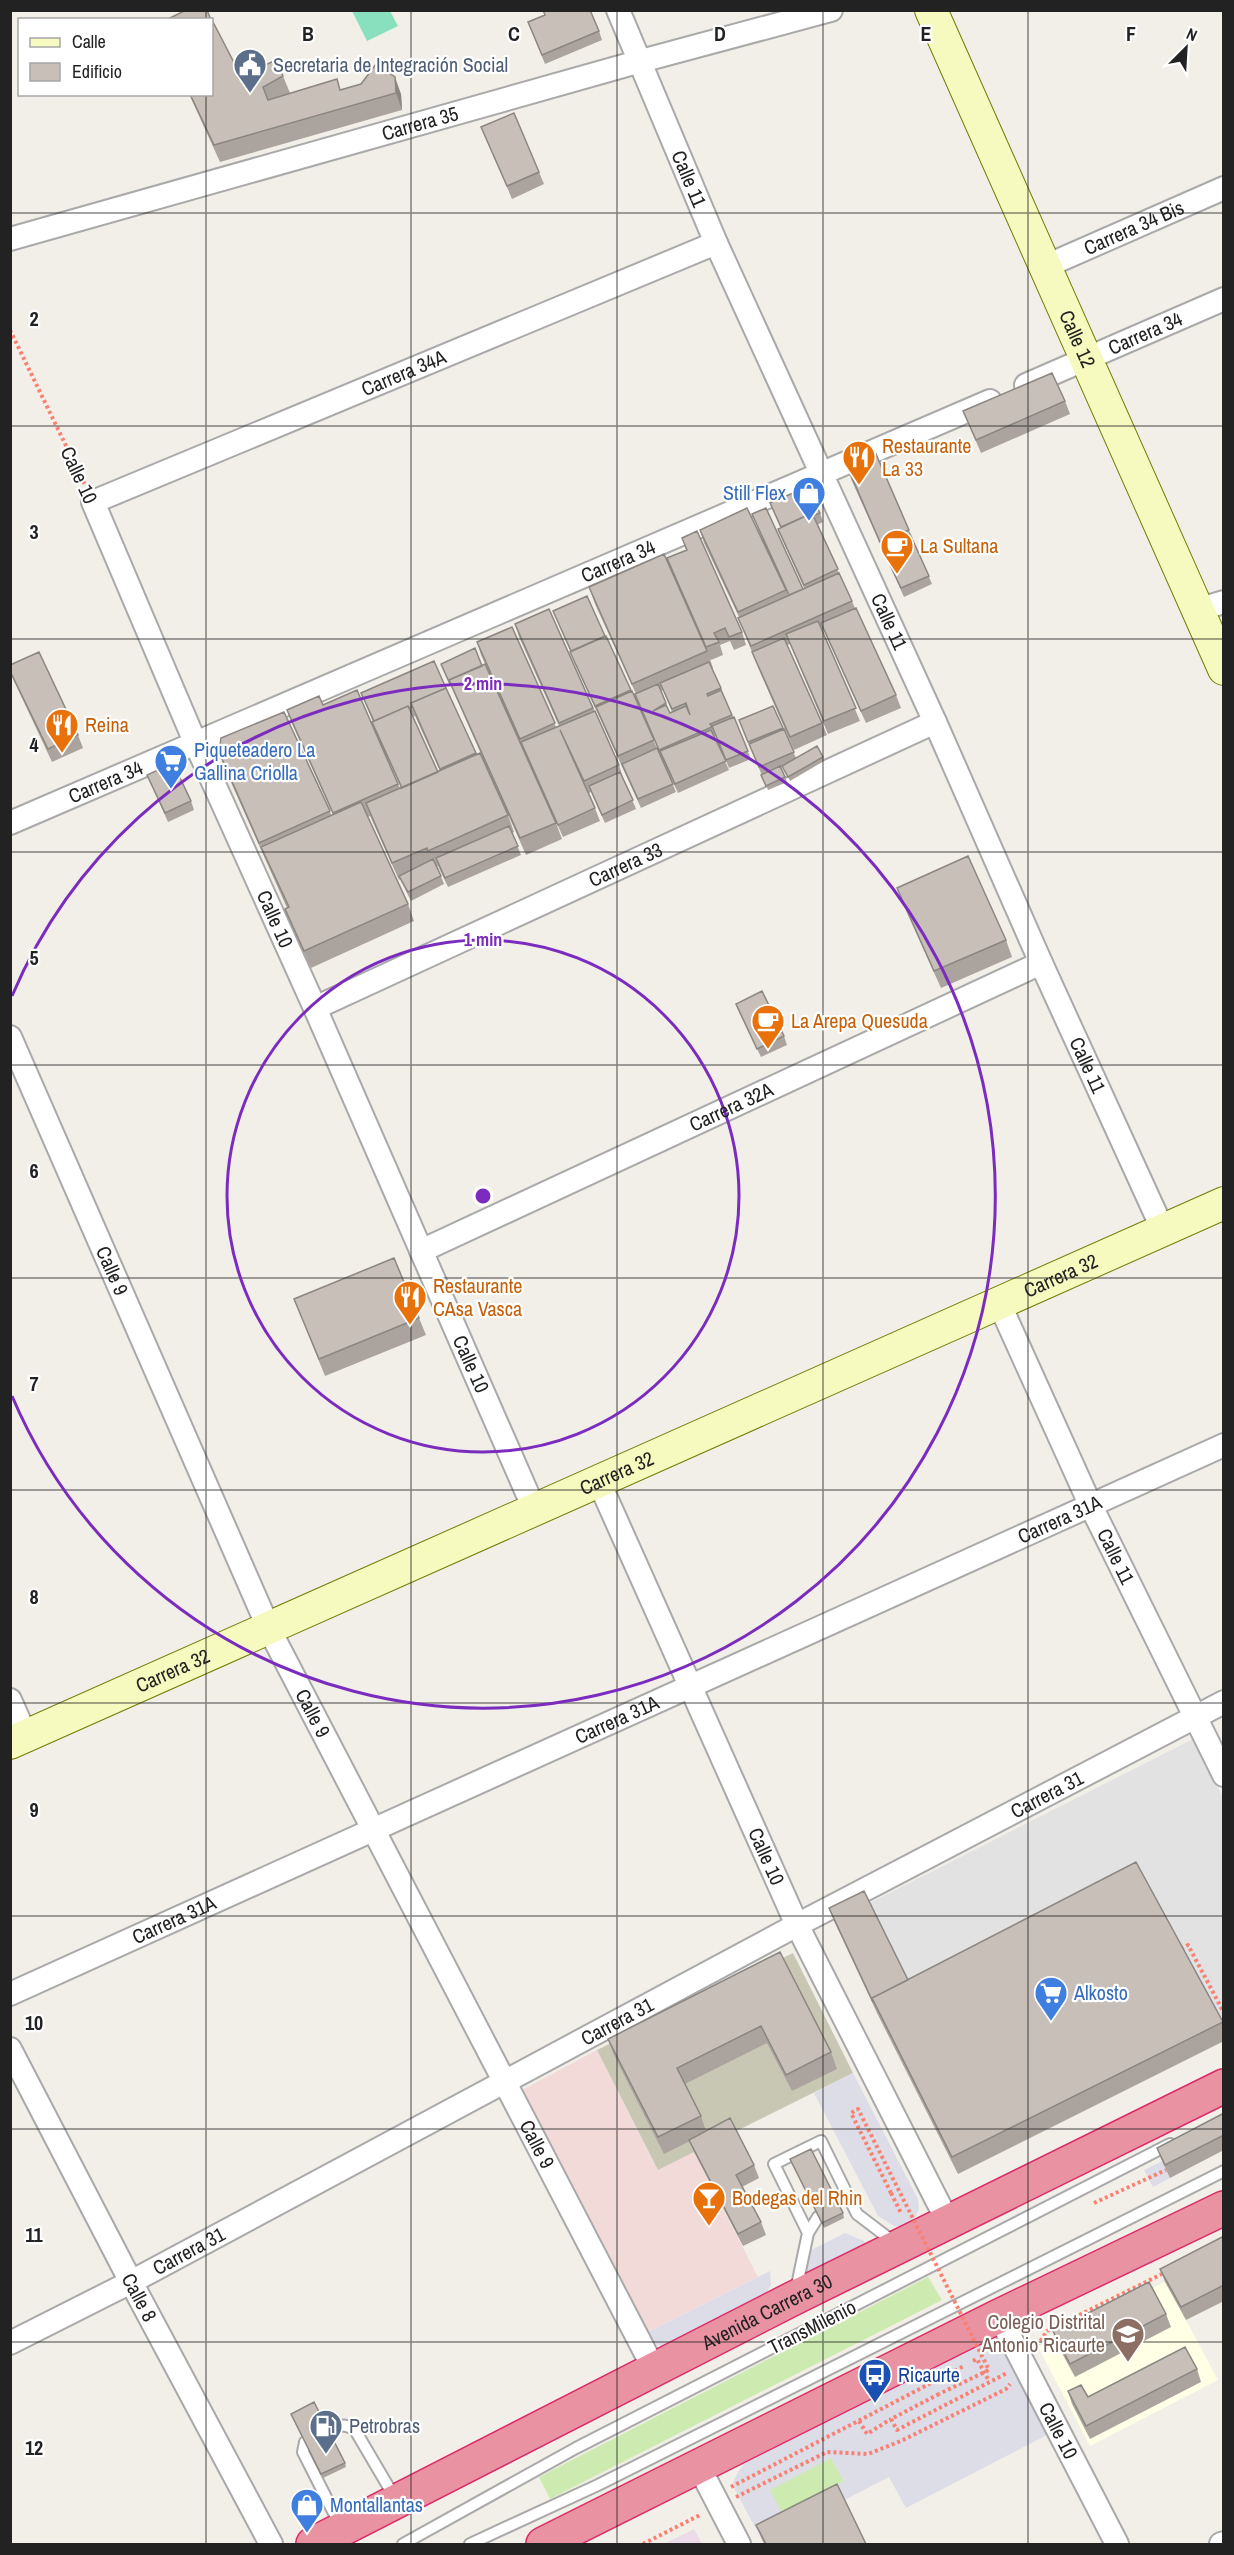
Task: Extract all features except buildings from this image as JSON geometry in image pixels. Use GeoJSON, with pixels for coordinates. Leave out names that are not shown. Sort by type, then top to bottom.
{"type":"FeatureCollection","features":[{"type":"Feature","properties":{"kind":"highway","name":"Avenida Carrera 30"},"geometry":{"type":"LineString","coordinates":[[313,2544],[795,2298],[949,2224],[1224,2086]]}},
{"type":"Feature","properties":{"kind":"highway"},"geometry":{"type":"LineString","coordinates":[[543,2544],[999,2316],[1224,2208]]}},
{"type":"Feature","properties":{"kind":"street","name":"Calle 11"},"geometry":{"type":"LineString","coordinates":[[618,10],[716,243],[935,722],[1041,963],[1163,1230]]}},
{"type":"Feature","properties":{"kind":"street","name":"Carrera 35"},"geometry":{"type":"LineString","coordinates":[[10,239],[641,61],[831,10]]}},
{"type":"Feature","properties":{"kind":"street","name":"Calle 12"},"geometry":{"type":"LineString","coordinates":[[931,10],[1085,360],[1210,606],[1224,669]]}},
{"type":"Feature","properties":{"kind":"street","name":"Carrera 34 Bis"},"geometry":{"type":"LineString","coordinates":[[1044,267],[1224,188]]}},
{"type":"Feature","properties":{"kind":"street","name":"Carrera 34A"},"geometry":{"type":"LineString","coordinates":[[93,502],[716,243]]}},
{"type":"Feature","properties":{"kind":"street","name":"Carrera 34"},"geometry":{"type":"LineString","coordinates":[[10,823],[1224,299]]}},
{"type":"Feature","properties":{"kind":"street","name":"Calle 10"},"geometry":{"type":"LineString","coordinates":[[93,502],[195,742],[315,1008],[535,1511]]}},
{"type":"Feature","properties":{"kind":"street","name":"Carrera 33"},"geometry":{"type":"LineString","coordinates":[[315,1008],[935,722]]}},
{"type":"Feature","properties":{"kind":"street","name":"Carrera 32A"},"geometry":{"type":"LineString","coordinates":[[421,1251],[1041,963]]}},
{"type":"Feature","properties":{"kind":"street","name":"Calle 9"},"geometry":{"type":"LineString","coordinates":[[10,1037],[269,1629],[655,2371]]}},
{"type":"Feature","properties":{"kind":"street","name":"Carrera 32"},"geometry":{"type":"LineString","coordinates":[[18,1740],[1224,1203]]}},
{"type":"Feature","properties":{"kind":"street","name":"Calle 11"},"geometry":{"type":"LineString","coordinates":[[999,1303],[1089,1504],[1224,1775]]}},
{"type":"Feature","properties":{"kind":"street","name":"Carrera 31A"},"geometry":{"type":"LineString","coordinates":[[10,1994],[1224,1444]]}},
{"type":"Feature","properties":{"kind":"street","name":"Calle 10"},"geometry":{"type":"LineString","coordinates":[[600,1482],[797,1924],[949,2224]]}},
{"type":"Feature","properties":{"kind":"street"},"geometry":{"type":"LineString","coordinates":[[10,1700],[18,1740]]}},
{"type":"Feature","properties":{"kind":"street","name":"Carrera 31"},"geometry":{"type":"LineString","coordinates":[[10,2343],[131,2282],[797,1924],[1194,1715],[1224,1702]]}},
{"type":"Feature","properties":{"kind":"street","name":"Calle 8"},"geometry":{"type":"LineString","coordinates":[[10,2049],[271,2544]]}},
{"type":"Feature","properties":{"kind":"street","name":"Calle 10"},"geometry":{"type":"LineString","coordinates":[[999,2316],[1117,2544]]}},
{"type":"Feature","properties":{"kind":"street"},"geometry":{"type":"LineString","coordinates":[[698,2465],[739,2544]]}},
{"type":"Feature","properties":{"kind":"lane","name":"TransMilenio"},"geometry":{"type":"LineString","coordinates":[[403,2544],[576,2448],[1178,2139]]}},
{"type":"Feature","properties":{"kind":"lane"},"geometry":{"type":"LineString","coordinates":[[808,2234],[774,2164],[821,2141],[857,2214]]}},
{"type":"Feature","properties":{"kind":"lane"},"geometry":{"type":"LineString","coordinates":[[470,2544],[598,2484],[1224,2171]]}},
{"type":"Feature","properties":{"kind":"lane"},"geometry":{"type":"LineString","coordinates":[[839,2207],[847,2208],[857,2214],[900,2247]]}},
{"type":"Feature","properties":{"kind":"lane"},"geometry":{"type":"LineString","coordinates":[[795,2298],[808,2234],[818,2217]]}},
{"type":"Feature","properties":{"kind":"lane"},"geometry":{"type":"LineString","coordinates":[[328,2430],[339,2425],[347,2425],[355,2430],[396,2501]]}},
{"type":"Feature","properties":{"kind":"lane"},"geometry":{"type":"LineString","coordinates":[[305,2442],[302,2446],[303,2452],[343,2529]]}},
{"type":"Feature","properties":{"kind":"path","name":"Calle 10"},"geometry":{"type":"LineString","coordinates":[[10,330],[93,502]]}},
{"type":"Feature","properties":{"kind":"path"},"geometry":{"type":"LineString","coordinates":[[1181,1949],[1188,1945],[1224,2013]]}},
{"type":"Feature","properties":{"kind":"path"},"geometry":{"type":"LineString","coordinates":[[859,2421],[867,2434],[989,2370],[858,2109],[851,2113],[901,2213]]}},
{"type":"Feature","properties":{"kind":"path"},"geometry":{"type":"LineString","coordinates":[[1148,2178],[1166,2170]]}},
{"type":"Feature","properties":{"kind":"path"},"geometry":{"type":"LineString","coordinates":[[717,2500],[827,2452],[868,2454],[1006,2390],[1047,2331],[1172,2269]]}},
{"type":"Feature","properties":{"kind":"path"},"geometry":{"type":"LineString","coordinates":[[643,2544],[859,2421],[977,2359],[989,2381],[897,2430],[891,2420]]}},
{"type":"Feature","properties":{"kind":"shaded area"},"geometry":{"type":"Polygon","coordinates":[[[1195,1738],[1223,1798],[1223,2029],[914,1996],[868,1904],[1195,1738]]]}},
{"type":"Feature","properties":{"kind":"shaded area"},"geometry":{"type":"Polygon","coordinates":[[[793,1953],[853,2073],[658,2170],[597,2050],[793,1953]]]}},
{"type":"Feature","properties":{"kind":"shaded area"},"geometry":{"type":"Polygon","coordinates":[[[597,2050],[658,2170],[694,2152],[758,2277],[646,2333],[522,2090],[597,2050]]]}},
{"type":"Feature","properties":{"kind":"shaded area"},"geometry":{"type":"Polygon","coordinates":[[[853,2073],[918,2199],[919,2208],[916,2216],[902,2227],[894,2226],[878,2216],[814,2093],[853,2073]]]}},
{"type":"Feature","properties":{"kind":"shaded area"},"geometry":{"type":"Polygon","coordinates":[[[1162,2161],[1170,2178],[1153,2187],[1144,2170],[1162,2161]]]}},
{"type":"Feature","properties":{"kind":"shaded area"},"geometry":{"type":"Polygon","coordinates":[[[845,2233],[864,2241],[867,2247],[804,2281],[806,2259],[811,2250],[845,2233]]]}},
{"type":"Feature","properties":{"kind":"shaded area","name":"Colegio Distrital Antonio Ricaurte"},"geometry":{"type":"Polygon","coordinates":[[[1223,2252],[1223,2301],[1186,2320],[1218,2380],[1090,2446],[1038,2347],[1223,2252]]]}},
{"type":"Feature","properties":{"kind":"shaded area"},"geometry":{"type":"Polygon","coordinates":[[[770,2271],[771,2285],[763,2300],[665,2347],[654,2344],[646,2333],[770,2271]]]}},
{"type":"Feature","properties":{"kind":"shaded area"},"geometry":{"type":"Polygon","coordinates":[[[980,2342],[995,2343],[1008,2355],[1049,2434],[906,2508],[889,2477],[763,2542],[733,2482],[739,2470],[746,2463],[980,2342]],[[831,2458],[770,2490],[782,2513],[844,2481],[831,2458]]]}},
{"type":"Feature","properties":{"kind":"shaded area"},"geometry":{"type":"Polygon","coordinates":[[[694,2529],[702,2544],[664,2544],[694,2529]]]}},
{"type":"Feature","properties":{"kind":"green space"},"geometry":{"type":"Polygon","coordinates":[[[352,11],[390,11],[398,26],[367,41],[352,11]]]}},
{"type":"Feature","properties":{"kind":"green space"},"geometry":{"type":"Polygon","coordinates":[[[928,2277],[942,2300],[550,2499],[539,2477],[928,2277]]]}},
{"type":"Feature","properties":{"kind":"green space"},"geometry":{"type":"Polygon","coordinates":[[[831,2457],[844,2481],[782,2514],[769,2490],[831,2457]]]}},
{"type":"Feature","properties":{"kind":"place","name":"Secretaria de Integración Social"},"geometry":{"type":"Point","coordinates":[250,94]}},
{"type":"Feature","properties":{"kind":"place","name":"Restaurante La 33"},"geometry":{"type":"Point","coordinates":[859,486]}},
{"type":"Feature","properties":{"kind":"place","name":"Still Flex"},"geometry":{"type":"Point","coordinates":[809,522]}},
{"type":"Feature","properties":{"kind":"place","name":"La Sultana"},"geometry":{"type":"Point","coordinates":[897,575]}},
{"type":"Feature","properties":{"kind":"place","name":"Reina"},"geometry":{"type":"Point","coordinates":[62,754]}},
{"type":"Feature","properties":{"kind":"place","name":"Piqueteadero La Gallina Criolla"},"geometry":{"type":"Point","coordinates":[171,790]}},
{"type":"Feature","properties":{"kind":"place","name":"La Arepa Quesuda"},"geometry":{"type":"Point","coordinates":[768,1050]}},
{"type":"Feature","properties":{"kind":"place","name":"Restaurante CAsa Vasca"},"geometry":{"type":"Point","coordinates":[410,1326]}},
{"type":"Feature","properties":{"kind":"place","name":"Alkosto"},"geometry":{"type":"Point","coordinates":[1051,2022]}},
{"type":"Feature","properties":{"kind":"place","name":"Bodegas del Rhin"},"geometry":{"type":"Point","coordinates":[709,2227]}},
{"type":"Feature","properties":{"kind":"place","name":"Colegio Distrital Antonio Ricaurte"},"geometry":{"type":"Point","coordinates":[1128,2363]}},
{"type":"Feature","properties":{"kind":"place","name":"Ricaurte"},"geometry":{"type":"Point","coordinates":[875,2404]}},
{"type":"Feature","properties":{"kind":"place","name":"Petrobras"},"geometry":{"type":"Point","coordinates":[326,2455]}},
{"type":"Feature","properties":{"kind":"place","name":"Montallantas"},"geometry":{"type":"Point","coordinates":[307,2534]}}]}
